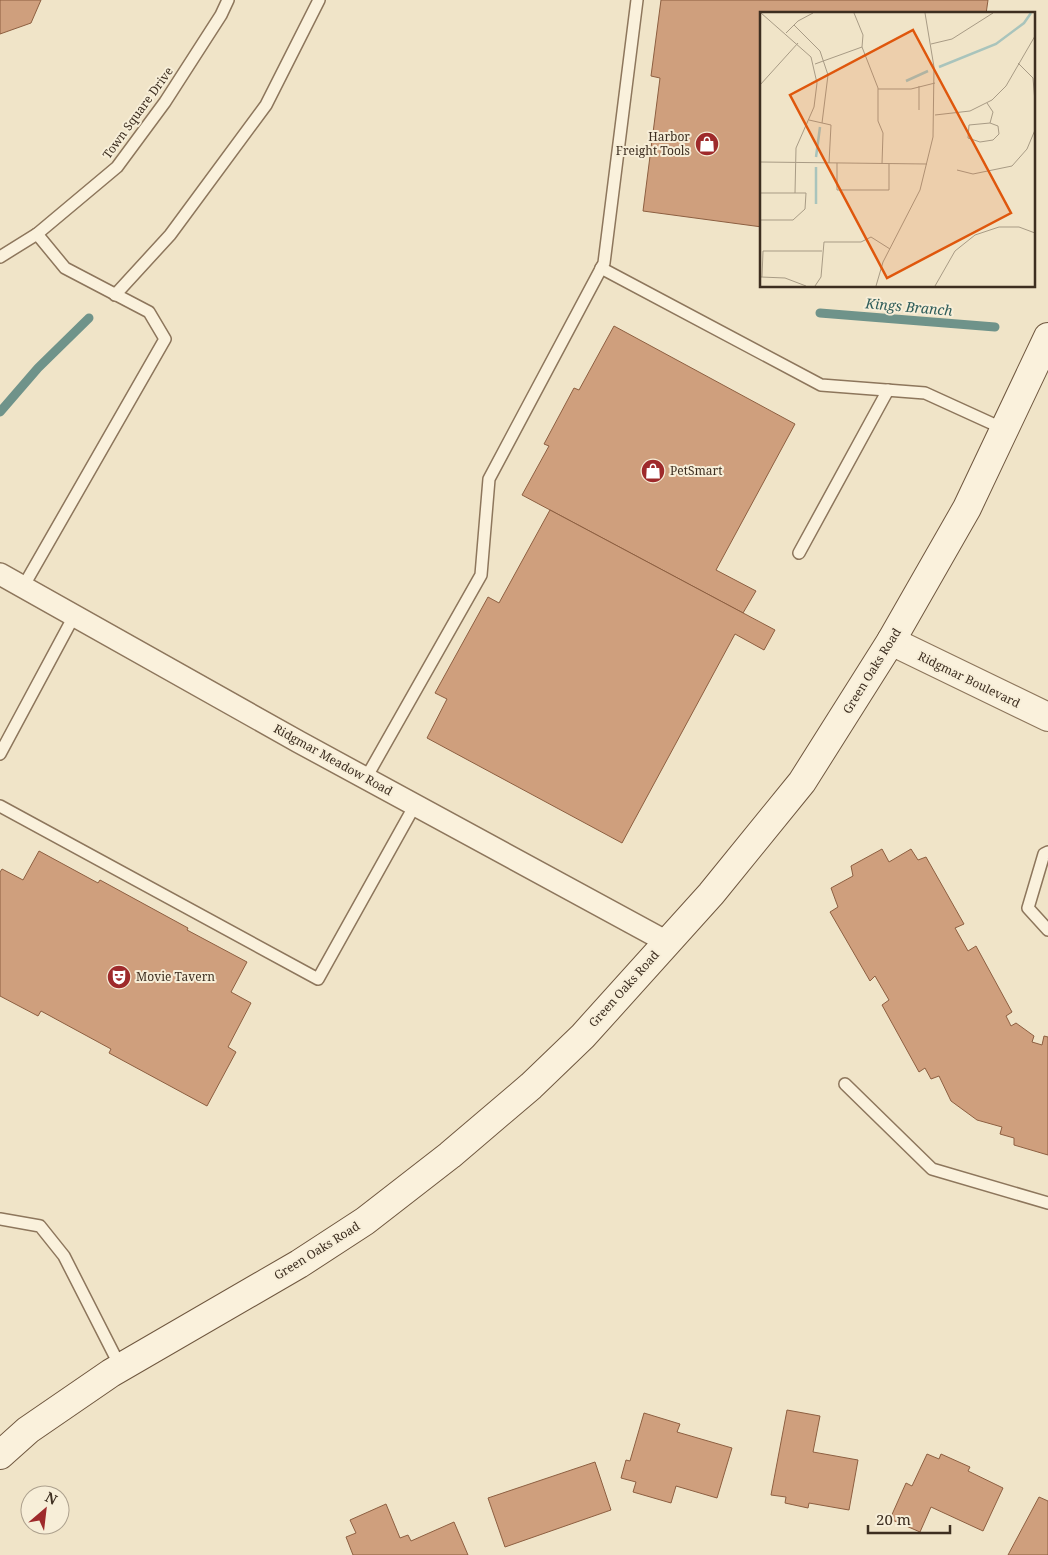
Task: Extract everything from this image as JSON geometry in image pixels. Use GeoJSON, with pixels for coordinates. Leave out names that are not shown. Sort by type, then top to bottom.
{"type":"FeatureCollection","features":[{"type":"Feature","properties":{"kind":"main road","name":"Green Oaks Road"},"geometry":{"type":"LineString","coordinates":[[0,1455],[28,1430],[121,1368],[307,1258],[365,1221],[531,1086],[583,1036],[710,894],[802,782],[891,642],[967,508],[1048,337]]}},
{"type":"Feature","properties":{"kind":"main road","name":"Ridgmar Boulevard"},"geometry":{"type":"LineString","coordinates":[[891,642],[1048,717]]}},
{"type":"Feature","properties":{"kind":"street","name":"Ridgmar Meadow Road"},"geometry":{"type":"LineString","coordinates":[[0,574],[366,778],[667,942]]}},
{"type":"Feature","properties":{"kind":"lane","name":"Town Square Drive"},"geometry":{"type":"LineString","coordinates":[[0,257],[37,234],[117,167],[165,102],[221,15],[228,0]]}},
{"type":"Feature","properties":{"kind":"lane"},"geometry":{"type":"LineString","coordinates":[[115,295],[170,235],[266,105],[318,0]]}},
{"type":"Feature","properties":{"kind":"lane"},"geometry":{"type":"LineString","coordinates":[[366,778],[481,575],[489,479],[604,262],[637,0]]}},
{"type":"Feature","properties":{"kind":"lane"},"geometry":{"type":"LineString","coordinates":[[22,587],[165,338],[149,312],[65,268],[37,234]]}},
{"type":"Feature","properties":{"kind":"lane"},"geometry":{"type":"LineString","coordinates":[[601,268],[821,385],[925,393],[1004,429]]}},
{"type":"Feature","properties":{"kind":"lane"},"geometry":{"type":"LineString","coordinates":[[799,553],[888,390]]}},
{"type":"Feature","properties":{"kind":"lane"},"geometry":{"type":"LineString","coordinates":[[0,754],[74,616]]}},
{"type":"Feature","properties":{"kind":"lane"},"geometry":{"type":"LineString","coordinates":[[0,806],[318,979],[415,805]]}},
{"type":"Feature","properties":{"kind":"lane"},"geometry":{"type":"LineString","coordinates":[[1048,852],[1044,854],[1028,908],[1048,930]]}},
{"type":"Feature","properties":{"kind":"lane"},"geometry":{"type":"LineString","coordinates":[[845,1084],[932,1169],[1048,1204]]}},
{"type":"Feature","properties":{"kind":"lane"},"geometry":{"type":"LineString","coordinates":[[0,1219],[40,1226],[64,1256],[121,1368]]}},
{"type":"Feature","properties":{"kind":"building"},"geometry":{"type":"Polygon","coordinates":[[[0,0],[41,0],[31,23],[0,34],[0,0]]]}},
{"type":"Feature","properties":{"kind":"building","name":"Harbor Freight Tools"},"geometry":{"type":"Polygon","coordinates":[[[661,0],[988,0],[986,12],[760,12],[760,227],[643,211],[660,78],[651,76],[661,0]]]}},
{"type":"Feature","properties":{"kind":"building","name":"PetSmart"},"geometry":{"type":"Polygon","coordinates":[[[614,326],[795,424],[716,570],[756,591],[743,613],[522,495],[549,446],[544,444],[574,388],[579,390],[614,326]]]}},
{"type":"Feature","properties":{"kind":"building"},"geometry":{"type":"Polygon","coordinates":[[[550,510],[775,630],[764,650],[735,634],[622,843],[427,738],[447,699],[435,693],[488,597],[499,603],[550,510]]]}},
{"type":"Feature","properties":{"kind":"building"},"geometry":{"type":"Polygon","coordinates":[[[882,849],[889,862],[911,849],[918,860],[926,857],[964,924],[955,928],[968,951],[976,946],[1012,1012],[1006,1016],[1011,1026],[1016,1023],[1034,1036],[1032,1042],[1042,1045],[1044,1036],[1048,1037],[1048,1155],[1014,1145],[1014,1138],[1000,1134],[1002,1127],[977,1120],[951,1101],[939,1076],[931,1079],[925,1068],[919,1072],[882,1005],[889,1000],[875,976],[870,981],[830,912],[838,907],[831,888],[853,876],[851,866],[882,849]]]}},
{"type":"Feature","properties":{"kind":"building","name":"Movie Tavern"},"geometry":{"type":"Polygon","coordinates":[[[39,851],[98,883],[100,880],[247,962],[231,992],[251,1003],[228,1047],[236,1052],[207,1106],[109,1053],[111,1049],[41,1011],[38,1016],[0,996],[0,872],[2,869],[23,880],[39,851]]]}},
{"type":"Feature","properties":{"kind":"building"},"geometry":{"type":"Polygon","coordinates":[[[787,1410],[820,1416],[813,1452],[858,1460],[849,1510],[809,1503],[808,1508],[785,1503],[786,1497],[771,1495],[787,1410]]]}},
{"type":"Feature","properties":{"kind":"building"},"geometry":{"type":"Polygon","coordinates":[[[644,1413],[680,1424],[677,1432],[732,1448],[717,1498],[676,1486],[671,1503],[633,1492],[636,1482],[621,1478],[626,1460],[630,1461],[644,1413]]]}},
{"type":"Feature","properties":{"kind":"building"},"geometry":{"type":"Polygon","coordinates":[[[927,1454],[939,1459],[941,1454],[970,1467],[968,1471],[1003,1488],[983,1531],[931,1507],[920,1532],[890,1519],[906,1483],[912,1486],[927,1454]]]}},
{"type":"Feature","properties":{"kind":"building"},"geometry":{"type":"Polygon","coordinates":[[[595,1462],[611,1510],[505,1547],[488,1498],[595,1462]]]}},
{"type":"Feature","properties":{"kind":"building"},"geometry":{"type":"Polygon","coordinates":[[[1039,1497],[1048,1501],[1048,1555],[1008,1555],[1039,1497]]]}},
{"type":"Feature","properties":{"kind":"building"},"geometry":{"type":"Polygon","coordinates":[[[386,1504],[400,1538],[408,1535],[411,1541],[454,1522],[468,1555],[353,1555],[346,1537],[356,1533],[350,1520],[386,1504]]]}},
{"type":"Feature","properties":{"kind":"waterway","name":"Kings Branch"},"geometry":{"type":"LineString","coordinates":[[820,313],[995,327]]}},
{"type":"Feature","properties":{"kind":"waterway","name":"Kings Branch"},"geometry":{"type":"LineString","coordinates":[[0,412],[38,368],[89,318]]}},
{"type":"Feature","properties":{"kind":"place","name":"Harbor Freight Tools"},"geometry":{"type":"Point","coordinates":[707,144]}},
{"type":"Feature","properties":{"kind":"place","name":"PetSmart"},"geometry":{"type":"Point","coordinates":[653,471]}},
{"type":"Feature","properties":{"kind":"place","name":"Movie Tavern"},"geometry":{"type":"Point","coordinates":[119,977]}}]}
